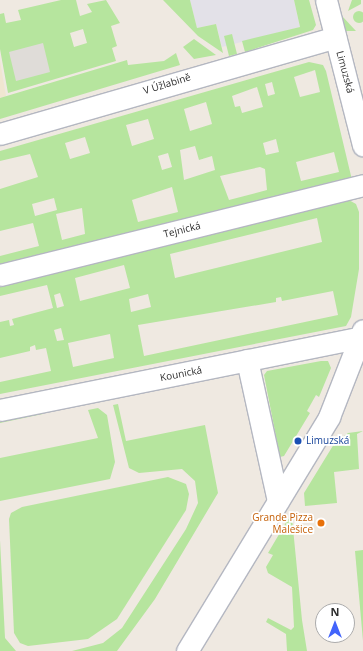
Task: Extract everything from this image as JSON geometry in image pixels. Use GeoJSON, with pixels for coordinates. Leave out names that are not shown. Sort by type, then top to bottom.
{"type":"FeatureCollection","features":[{"type":"Feature","properties":{"kind":"street","name":"Limuzská"},"geometry":{"type":"LineString","coordinates":[[326,0],[363,145]]}},
{"type":"Feature","properties":{"kind":"street","name":"V Úžlabině"},"geometry":{"type":"LineString","coordinates":[[0,134],[335,37]]}},
{"type":"Feature","properties":{"kind":"street","name":"Tejnická"},"geometry":{"type":"LineString","coordinates":[[0,275],[363,185]]}},
{"type":"Feature","properties":{"kind":"street","name":"Kounická"},"geometry":{"type":"LineString","coordinates":[[0,410],[247,360],[362,333]]}},
{"type":"Feature","properties":{"kind":"street"},"geometry":{"type":"LineString","coordinates":[[188,651],[329,417],[362,333]]}},
{"type":"Feature","properties":{"kind":"street"},"geometry":{"type":"LineString","coordinates":[[247,360],[278,501]]}},
{"type":"Feature","properties":{"kind":"shaded area"},"geometry":{"type":"Polygon","coordinates":[[[190,0],[294,0],[300,27],[222,47],[216,24],[197,28],[190,0]]]}},
{"type":"Feature","properties":{"kind":"shaded area"},"geometry":{"type":"Polygon","coordinates":[[[43,43],[50,72],[16,81],[9,52],[43,43]]]}},
{"type":"Feature","properties":{"kind":"shaded area"},"geometry":{"type":"Polygon","coordinates":[[[0,61],[6,96],[0,98],[0,61]]]}},
{"type":"Feature","properties":{"kind":"green space"},"geometry":{"type":"Polygon","coordinates":[[[61,0],[76,0],[80,16],[92,12],[87,4],[106,0],[120,23],[111,26],[117,46],[112,48],[116,61],[8,93],[0,49],[0,14],[4,13],[6,23],[21,20],[18,10],[61,0]],[[83,29],[70,33],[74,47],[87,43],[83,29]]]}},
{"type":"Feature","properties":{"kind":"green space"},"geometry":{"type":"Polygon","coordinates":[[[163,0],[190,0],[197,28],[216,24],[223,53],[198,36],[163,0]]]}},
{"type":"Feature","properties":{"kind":"green space"},"geometry":{"type":"Polygon","coordinates":[[[294,0],[309,0],[316,25],[313,30],[245,52],[242,41],[300,27],[294,0]]]}},
{"type":"Feature","properties":{"kind":"green space"},"geometry":{"type":"Polygon","coordinates":[[[352,0],[361,0],[361,4],[348,11],[352,0]]]}},
{"type":"Feature","properties":{"kind":"green space"},"geometry":{"type":"Polygon","coordinates":[[[357,11],[361,11],[365,17],[361,23],[357,23],[353,19],[353,15],[357,11]]]}},
{"type":"Feature","properties":{"kind":"green space"},"geometry":{"type":"Polygon","coordinates":[[[342,16],[356,31],[345,31],[342,16]]]}},
{"type":"Feature","properties":{"kind":"green space"},"geometry":{"type":"Polygon","coordinates":[[[232,34],[237,54],[229,56],[224,36],[232,34]]]}},
{"type":"Feature","properties":{"kind":"green space"},"geometry":{"type":"Polygon","coordinates":[[[194,39],[216,55],[194,59],[183,47],[194,39]]]}},
{"type":"Feature","properties":{"kind":"green space"},"geometry":{"type":"Polygon","coordinates":[[[176,53],[180,65],[0,119],[0,98],[127,60],[128,65],[164,61],[176,53]]]}},
{"type":"Feature","properties":{"kind":"green space"},"geometry":{"type":"Polygon","coordinates":[[[309,62],[323,65],[326,71],[352,180],[0,267],[0,256],[39,246],[33,223],[0,231],[0,189],[38,177],[30,154],[0,161],[0,151],[309,62]],[[315,70],[294,77],[300,97],[320,92],[315,70]],[[272,82],[265,84],[268,96],[275,94],[272,82]],[[257,87],[232,96],[235,107],[240,106],[242,113],[263,107],[257,87]],[[206,102],[184,109],[190,131],[212,124],[206,102]],[[148,119],[126,125],[132,146],[154,139],[148,119]],[[85,137],[65,143],[70,159],[90,153],[85,137]],[[276,139],[263,143],[266,155],[279,152],[276,139]],[[195,146],[180,150],[184,180],[215,170],[212,156],[199,160],[195,146]],[[334,152],[296,162],[301,181],[339,172],[334,152]],[[168,153],[158,156],[162,170],[172,167],[168,153]],[[260,167],[220,176],[229,200],[267,190],[265,169],[260,167]],[[172,187],[132,200],[138,222],[178,212],[172,187]],[[54,198],[32,204],[35,216],[57,210],[54,198]],[[82,208],[56,214],[62,240],[85,234],[82,208]]]}},
{"type":"Feature","properties":{"kind":"green space"},"geometry":{"type":"Polygon","coordinates":[[[347,199],[356,204],[359,212],[359,269],[351,317],[346,326],[0,394],[0,382],[51,371],[46,348],[36,350],[35,345],[30,347],[30,351],[0,358],[0,322],[9,320],[10,326],[14,325],[12,319],[53,308],[47,285],[0,296],[0,285],[347,199]],[[317,218],[170,254],[175,278],[322,242],[317,218]],[[124,265],[75,278],[80,301],[130,288],[124,265]],[[333,291],[282,301],[281,297],[276,298],[276,302],[138,325],[144,356],[338,315],[333,291]],[[60,293],[54,295],[57,308],[64,306],[60,293]],[[148,294],[129,299],[131,312],[151,307],[148,294]],[[61,328],[54,330],[57,341],[64,340],[61,328]],[[110,334],[68,343],[73,367],[114,358],[110,334]]]}},
{"type":"Feature","properties":{"kind":"green space"},"geometry":{"type":"Polygon","coordinates":[[[328,361],[331,368],[319,397],[316,395],[307,411],[310,413],[284,456],[280,457],[264,375],[267,371],[328,361]]]}},
{"type":"Feature","properties":{"kind":"green space"},"geometry":{"type":"Polygon","coordinates":[[[118,404],[126,441],[205,425],[218,493],[155,599],[117,651],[72,651],[103,643],[122,628],[186,529],[198,503],[195,481],[182,469],[139,473],[129,468],[113,405],[118,404]]]}},
{"type":"Feature","properties":{"kind":"green space"},"geometry":{"type":"Polygon","coordinates":[[[98,408],[107,415],[115,462],[110,479],[0,501],[0,458],[98,438],[88,410],[98,408]]]}},
{"type":"Feature","properties":{"kind":"green space"},"geometry":{"type":"Polygon","coordinates":[[[43,411],[43,414],[0,423],[0,421],[43,411]]]}},
{"type":"Feature","properties":{"kind":"green space"},"geometry":{"type":"Polygon","coordinates":[[[363,431],[357,434],[359,469],[334,472],[337,503],[305,506],[304,493],[334,444],[348,433],[363,431]]]}},
{"type":"Feature","properties":{"kind":"green space"},"geometry":{"type":"Polygon","coordinates":[[[168,477],[186,484],[189,494],[186,510],[117,619],[88,639],[28,646],[20,643],[14,633],[9,519],[11,513],[22,507],[168,477]]]}},
{"type":"Feature","properties":{"kind":"green space"},"geometry":{"type":"Polygon","coordinates":[[[292,518],[302,620],[307,651],[287,651],[286,634],[266,622],[268,618],[291,630],[294,627],[292,587],[268,573],[266,567],[273,555],[268,553],[288,519],[292,518]]]}},
{"type":"Feature","properties":{"kind":"green space"},"geometry":{"type":"Polygon","coordinates":[[[0,540],[5,638],[16,651],[0,651],[0,540]]]}},
{"type":"Feature","properties":{"kind":"green space"},"geometry":{"type":"Polygon","coordinates":[[[363,550],[363,641],[355,551],[363,550]]]}},
{"type":"Feature","properties":{"kind":"place","name":"Limuzská"},"geometry":{"type":"Point","coordinates":[298,441]}},
{"type":"Feature","properties":{"kind":"place","name":"Grande Pizza Malešice"},"geometry":{"type":"Point","coordinates":[321,523]}}]}
